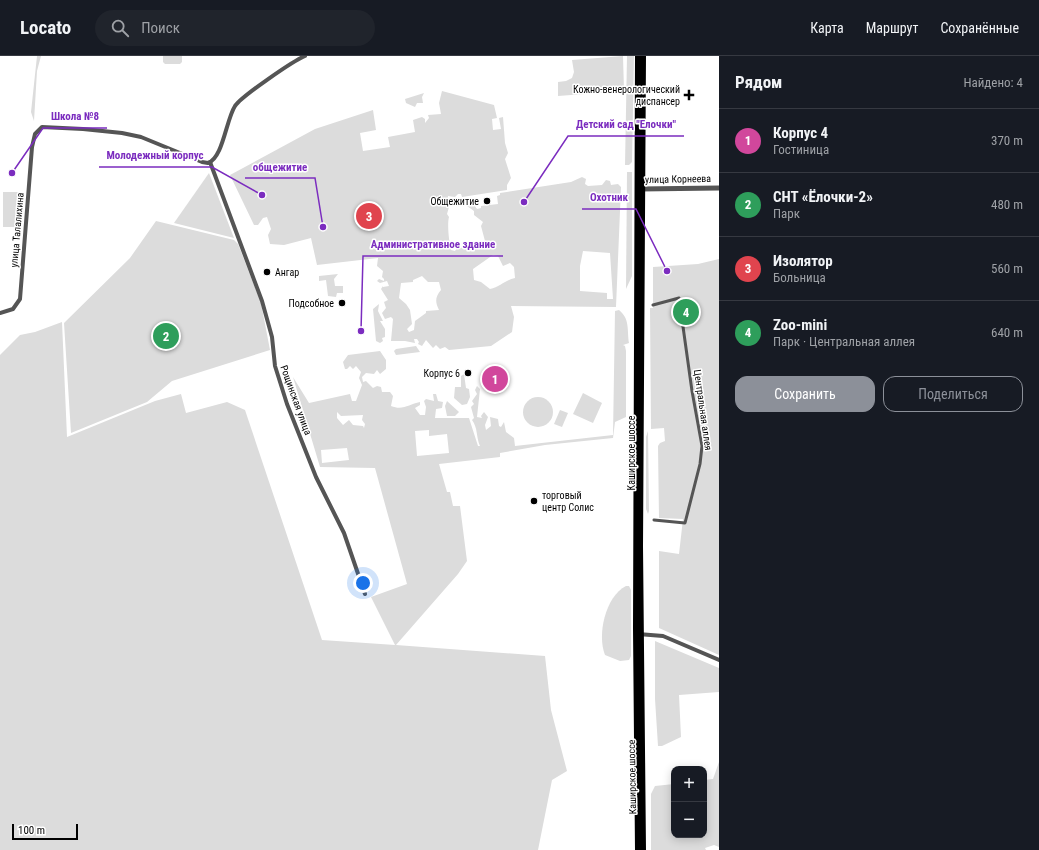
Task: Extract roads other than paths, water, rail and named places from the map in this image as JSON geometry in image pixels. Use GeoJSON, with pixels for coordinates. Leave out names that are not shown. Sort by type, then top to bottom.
{"type":"FeatureCollection","features":[{"type":"Feature","properties":{"kind":"main road","name":"Каширское шоссе"},"geometry":{"type":"LineString","coordinates":[[638,56],[638,850]]}},
{"type":"Feature","properties":{"kind":"main road","name":"Каширское шоссе"},"geometry":{"type":"LineString","coordinates":[[639,189],[642,56]]}},
{"type":"Feature","properties":{"kind":"main road","name":"Каширское шоссе"},"geometry":{"type":"LineString","coordinates":[[638,634],[643,850]]}},
{"type":"Feature","properties":{"kind":"street"},"geometry":{"type":"LineString","coordinates":[[210,162],[217,156],[230,116],[238,103],[247,95],[305,56]]}},
{"type":"Feature","properties":{"kind":"street","name":"улица Талалихина"},"geometry":{"type":"LineString","coordinates":[[0,312],[13,309],[20,299],[32,147],[34,135],[39,129],[46,127],[60,127],[128,134],[156,142],[204,162],[210,162]]}},
{"type":"Feature","properties":{"kind":"street","name":"Рощинская улица"},"geometry":{"type":"LineString","coordinates":[[210,162],[262,301],[272,337],[274,366],[287,404],[316,477],[344,533],[365,594]]}},
{"type":"Feature","properties":{"kind":"street","name":"улица Корнеева"},"geometry":{"type":"LineString","coordinates":[[639,189],[719,188]]}},
{"type":"Feature","properties":{"kind":"street","name":"Центральная аллея"},"geometry":{"type":"LineString","coordinates":[[653,305],[679,298],[692,391],[702,446],[700,464],[685,523],[654,520]]}},
{"type":"Feature","properties":{"kind":"street"},"geometry":{"type":"LineString","coordinates":[[638,634],[663,636],[719,660]]}},
{"type":"Feature","properties":{"kind":"place","name":"Кожно-венерологический диспансер"},"geometry":{"type":"Point","coordinates":[689,95]}},
{"type":"Feature","properties":{"kind":"place","name":"Школа №8"},"geometry":{"type":"Point","coordinates":[12,173]}},
{"type":"Feature","properties":{"kind":"place","name":"Молодежный корпус"},"geometry":{"type":"Point","coordinates":[262,195]}},
{"type":"Feature","properties":{"kind":"place","name":"Общежитие"},"geometry":{"type":"Point","coordinates":[487,201]}},
{"type":"Feature","properties":{"kind":"place","name":"Детский сад \"Елочки\""},"geometry":{"type":"Point","coordinates":[524,202]}},
{"type":"Feature","properties":{"kind":"place","name":"Изолятор"},"geometry":{"type":"Point","coordinates":[369,216]}},
{"type":"Feature","properties":{"kind":"place","name":"общежитие"},"geometry":{"type":"Point","coordinates":[323,227]}},
{"type":"Feature","properties":{"kind":"place","name":"Охотник"},"geometry":{"type":"Point","coordinates":[667,271]}},
{"type":"Feature","properties":{"kind":"place","name":"Ангар"},"geometry":{"type":"Point","coordinates":[267,272]}},
{"type":"Feature","properties":{"kind":"place","name":"Подсобное"},"geometry":{"type":"Point","coordinates":[342,303]}},
{"type":"Feature","properties":{"kind":"place","name":"Zoo-mini"},"geometry":{"type":"Point","coordinates":[686,312]}},
{"type":"Feature","properties":{"kind":"place","name":"Административное здание"},"geometry":{"type":"Point","coordinates":[361,331]}},
{"type":"Feature","properties":{"kind":"place","name":"СНТ «Ёлочки-2»"},"geometry":{"type":"Point","coordinates":[166,336]}},
{"type":"Feature","properties":{"kind":"place","name":"Корпус 6"},"geometry":{"type":"Point","coordinates":[468,373]}},
{"type":"Feature","properties":{"kind":"place","name":"Корпус 4"},"geometry":{"type":"Point","coordinates":[495,379]}},
{"type":"Feature","properties":{"kind":"place","name":"торговый центр Солис"},"geometry":{"type":"Point","coordinates":[534,501]}}]}
